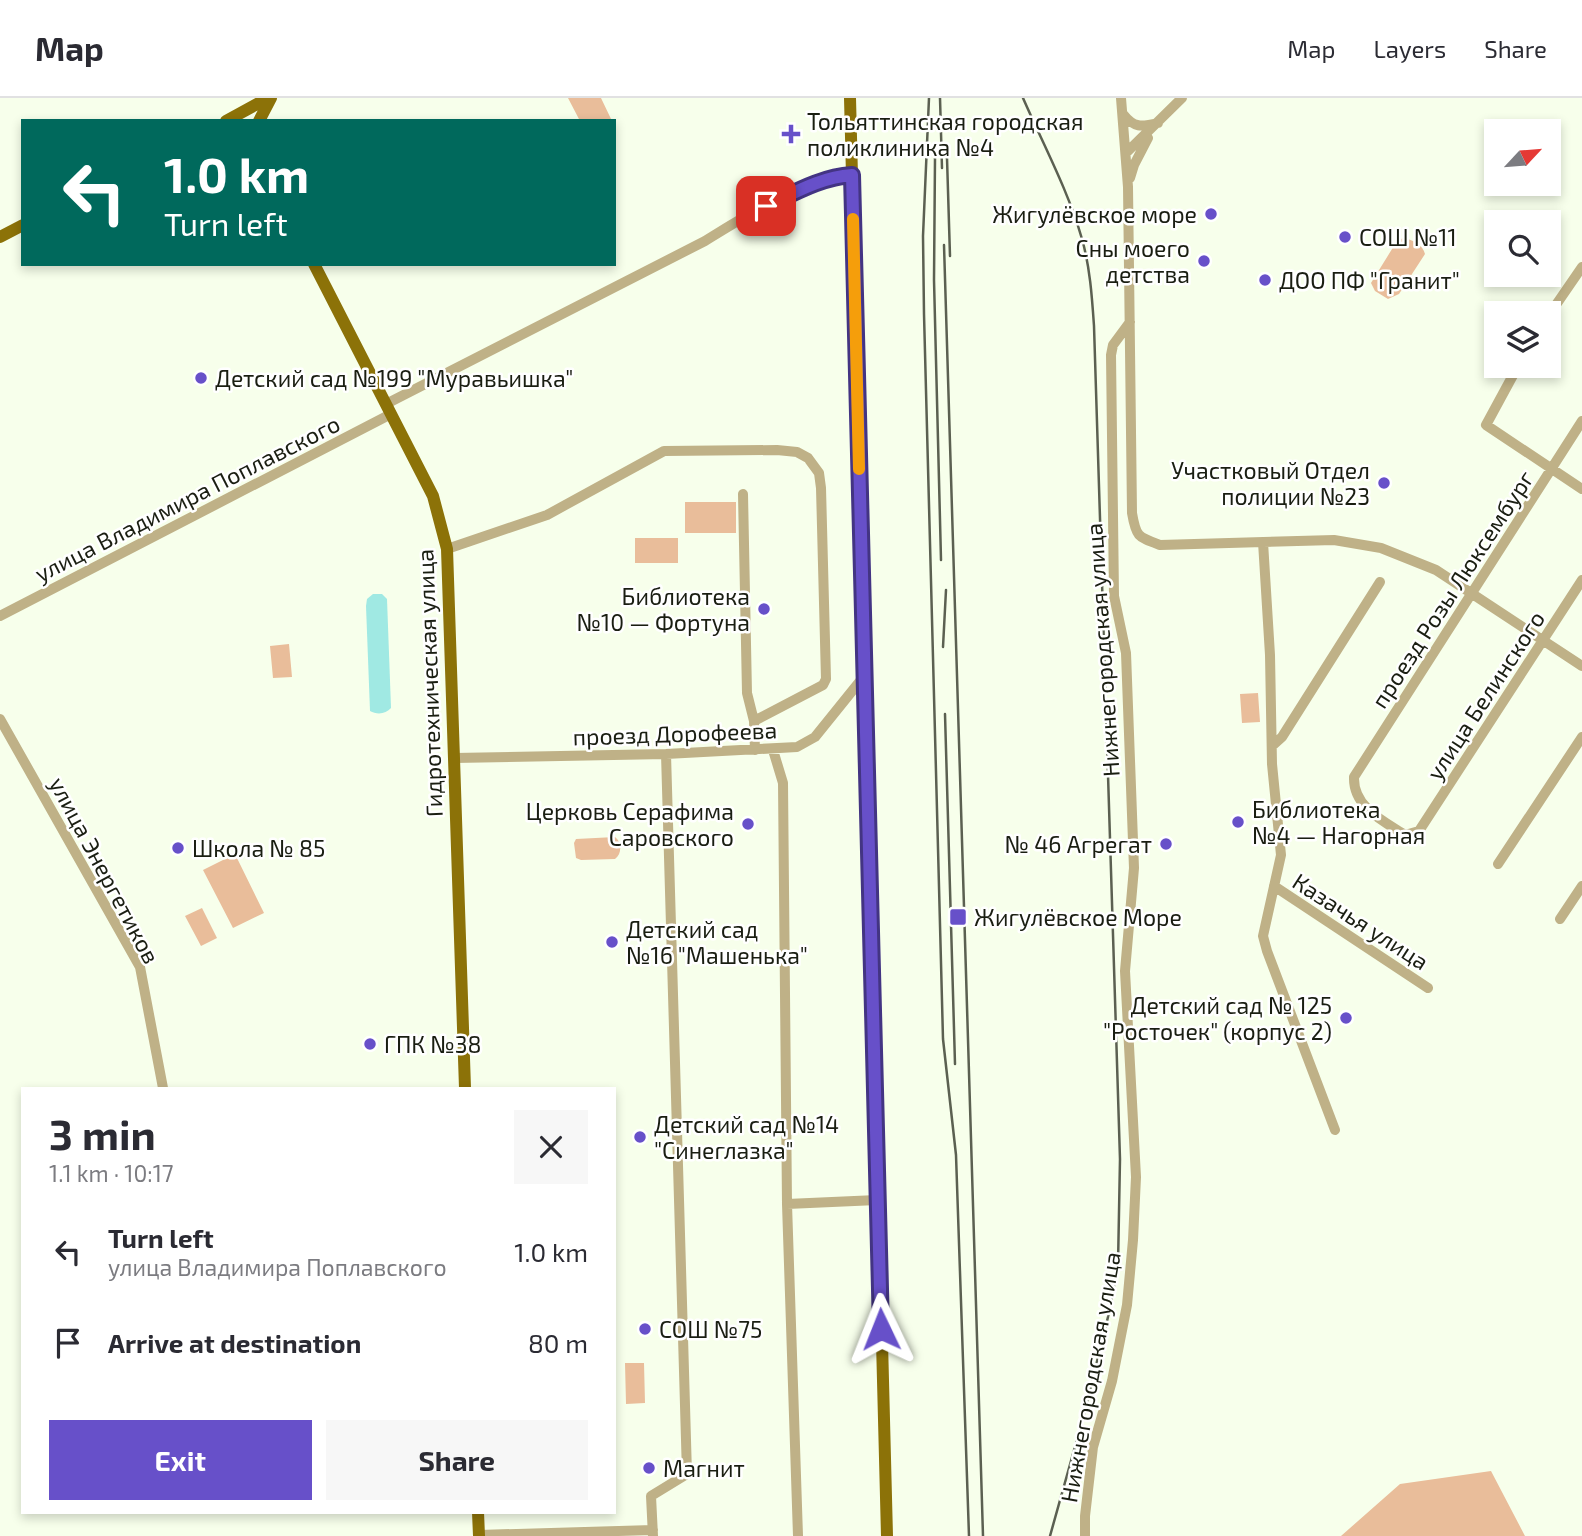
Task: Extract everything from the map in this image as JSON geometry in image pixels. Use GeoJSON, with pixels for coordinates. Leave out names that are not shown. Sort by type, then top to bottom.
{"type":"FeatureCollection","features":[{"type":"Feature","properties":{"kind":"main road"},"geometry":{"type":"LineString","coordinates":[[237,118],[270,98]]}},
{"type":"Feature","properties":{"kind":"main road"},"geometry":{"type":"LineString","coordinates":[[260,119],[270,98]]}},
{"type":"Feature","properties":{"kind":"main road"},"geometry":{"type":"LineString","coordinates":[[850,98],[887,1536]]}},
{"type":"Feature","properties":{"kind":"main road"},"geometry":{"type":"LineString","coordinates":[[0,237],[21,226]]}},
{"type":"Feature","properties":{"kind":"main road","name":"Гидротехническая улица"},"geometry":{"type":"LineString","coordinates":[[315,266],[433,496],[447,549],[465,1087]]}},
{"type":"Feature","properties":{"kind":"main road"},"geometry":{"type":"LineString","coordinates":[[478,1514],[479,1536]]}},
{"type":"Feature","properties":{"kind":"street"},"geometry":{"type":"LineString","coordinates":[[1121,98],[1128,187],[1132,513],[1135,531],[1141,538],[1160,545],[1334,540],[1381,548],[1424,565],[1582,666]]}},
{"type":"Feature","properties":{"kind":"street"},"geometry":{"type":"LineString","coordinates":[[1126,153],[1182,98]]}},
{"type":"Feature","properties":{"kind":"street"},"geometry":{"type":"LineString","coordinates":[[1122,113],[1130,123],[1140,128],[1158,123]]}},
{"type":"Feature","properties":{"kind":"street"},"geometry":{"type":"LineString","coordinates":[[1128,187],[1134,165],[1158,123]]}},
{"type":"Feature","properties":{"kind":"street","name":"улица Владимира Поплавского"},"geometry":{"type":"LineString","coordinates":[[0,616],[705,240],[745,216],[808,186],[839,176],[852,175]]}},
{"type":"Feature","properties":{"kind":"street"},"geometry":{"type":"LineString","coordinates":[[1559,301],[1582,267]]}},
{"type":"Feature","properties":{"kind":"street","name":"Нижнегородская улица"},"geometry":{"type":"LineString","coordinates":[[1085,1536],[1093,1447],[1112,1381],[1127,1305],[1135,1190],[1125,971],[1134,855],[1126,653],[1114,596],[1111,495],[1111,355],[1113,345],[1130,322]]}},
{"type":"Feature","properties":{"kind":"street"},"geometry":{"type":"LineString","coordinates":[[1511,378],[1486,425],[1582,489]]}},
{"type":"Feature","properties":{"kind":"street","name":"проезд Розы Люксембург"},"geometry":{"type":"LineString","coordinates":[[1419,831],[1405,835],[1359,802],[1354,777],[1582,421]]}},
{"type":"Feature","properties":{"kind":"street"},"geometry":{"type":"LineString","coordinates":[[447,549],[547,515],[664,451],[777,450],[797,452],[808,458],[819,474],[821,488],[826,679],[823,685],[754,721]]}},
{"type":"Feature","properties":{"kind":"street"},"geometry":{"type":"LineString","coordinates":[[743,494],[747,693],[754,721],[755,750]]}},
{"type":"Feature","properties":{"kind":"street"},"geometry":{"type":"LineString","coordinates":[[1263,542],[1272,746],[1281,855],[1263,936],[1335,1130]]}},
{"type":"Feature","properties":{"kind":"street","name":"улица Белинского"},"geometry":{"type":"LineString","coordinates":[[1419,831],[1582,580]]}},
{"type":"Feature","properties":{"kind":"street"},"geometry":{"type":"LineString","coordinates":[[1272,746],[1282,737],[1380,582]]}},
{"type":"Feature","properties":{"kind":"street","name":"проезд Дорофеева"},"geometry":{"type":"LineString","coordinates":[[454,758],[666,754],[797,747],[815,737],[865,674]]}},
{"type":"Feature","properties":{"kind":"street","name":"улица Энергетиков"},"geometry":{"type":"LineString","coordinates":[[0,719],[139,967],[163,1087]]}},
{"type":"Feature","properties":{"kind":"street"},"geometry":{"type":"LineString","coordinates":[[1498,864],[1582,737]]}},
{"type":"Feature","properties":{"kind":"street"},"geometry":{"type":"LineString","coordinates":[[773,750],[783,783],[787,1204],[798,1536]]}},
{"type":"Feature","properties":{"kind":"street"},"geometry":{"type":"LineString","coordinates":[[479,1536],[653,1533],[651,1496],[687,1474],[666,754]]}},
{"type":"Feature","properties":{"kind":"street"},"geometry":{"type":"LineString","coordinates":[[1560,919],[1582,886]]}},
{"type":"Feature","properties":{"kind":"street","name":"Казачья улица"},"geometry":{"type":"LineString","coordinates":[[1274,887],[1428,988]]}},
{"type":"Feature","properties":{"kind":"street"},"geometry":{"type":"LineString","coordinates":[[787,1204],[877,1200]]}},
{"type":"Feature","properties":{"kind":"shaded area"},"geometry":{"type":"Polygon","coordinates":[[[568,98],[601,98],[611,119],[579,119],[568,98]]]}},
{"type":"Feature","properties":{"kind":"shaded area"},"geometry":{"type":"Polygon","coordinates":[[[1403,238],[1417,243],[1425,254],[1399,294],[1388,299],[1375,291],[1371,283],[1397,241],[1403,238]]]}},
{"type":"Feature","properties":{"kind":"shaded area"},"geometry":{"type":"Polygon","coordinates":[[[685,502],[736,502],[736,533],[685,533],[685,502]]]}},
{"type":"Feature","properties":{"kind":"shaded area"},"geometry":{"type":"Polygon","coordinates":[[[635,538],[678,538],[678,563],[635,563],[635,538]]]}},
{"type":"Feature","properties":{"kind":"shaded area"},"geometry":{"type":"Polygon","coordinates":[[[289,644],[292,677],[273,678],[270,646],[289,644]]]}},
{"type":"Feature","properties":{"kind":"shaded area"},"geometry":{"type":"Polygon","coordinates":[[[1258,693],[1260,722],[1242,723],[1240,694],[1258,693]]]}},
{"type":"Feature","properties":{"kind":"shaded area"},"geometry":{"type":"Polygon","coordinates":[[[615,837],[620,848],[615,859],[576,858],[576,839],[615,837]]]}},
{"type":"Feature","properties":{"kind":"shaded area"},"geometry":{"type":"Polygon","coordinates":[[[235,854],[264,913],[233,928],[203,870],[235,854]]]}},
{"type":"Feature","properties":{"kind":"shaded area"},"geometry":{"type":"Polygon","coordinates":[[[202,908],[217,938],[201,946],[185,916],[202,908]]]}},
{"type":"Feature","properties":{"kind":"shaded area"},"geometry":{"type":"Polygon","coordinates":[[[625,1363],[644,1363],[645,1403],[626,1404],[625,1363]]]}},
{"type":"Feature","properties":{"kind":"shaded area"},"geometry":{"type":"Polygon","coordinates":[[[1491,1471],[1525,1536],[1341,1536],[1400,1484],[1491,1471]]]}},
{"type":"Feature","properties":{"kind":"water"},"geometry":{"type":"Polygon","coordinates":[[[373,594],[382,594],[387,599],[391,708],[381,713],[370,711],[366,606],[367,599],[373,594]]]}},
{"type":"Feature","properties":{"kind":"railway"},"geometry":{"type":"LineString","coordinates":[[929,98],[923,236],[924,314],[943,1039],[956,1155],[969,1536]]}},
{"type":"Feature","properties":{"kind":"railway"},"geometry":{"type":"LineString","coordinates":[[940,98],[942,168]]}},
{"type":"Feature","properties":{"kind":"railway"},"geometry":{"type":"LineString","coordinates":[[1023,98],[1076,221],[1089,271],[1094,326],[1120,1159],[1118,1265],[1083,1418],[1050,1536]]}},
{"type":"Feature","properties":{"kind":"railway"},"geometry":{"type":"LineString","coordinates":[[935,158],[934,280],[941,560]]}},
{"type":"Feature","properties":{"kind":"railway"},"geometry":{"type":"LineString","coordinates":[[947,158],[950,256]]}},
{"type":"Feature","properties":{"kind":"railway"},"geometry":{"type":"LineString","coordinates":[[944,245],[983,1536]]}},
{"type":"Feature","properties":{"kind":"railway"},"geometry":{"type":"LineString","coordinates":[[943,647],[946,590]]}},
{"type":"Feature","properties":{"kind":"railway"},"geometry":{"type":"LineString","coordinates":[[945,714],[955,1064]]}},
{"type":"Feature","properties":{"kind":"slow traffic"},"geometry":{"type":"LineString","coordinates":[[853,219],[859,469]]}},
{"type":"Feature","properties":{"kind":"place","name":"Тольяттинская городская поликлиника №4"},"geometry":{"type":"Point","coordinates":[791,134]}},
{"type":"Feature","properties":{"kind":"place","name":"Жигулёвское море"},"geometry":{"type":"Point","coordinates":[1211,214]}},
{"type":"Feature","properties":{"kind":"place","name":"СОШ №11"},"geometry":{"type":"Point","coordinates":[1345,237]}},
{"type":"Feature","properties":{"kind":"place","name":"Сны моего детства"},"geometry":{"type":"Point","coordinates":[1204,261]}},
{"type":"Feature","properties":{"kind":"place","name":"ДОО ПФ \"Гранит\""},"geometry":{"type":"Point","coordinates":[1265,280]}},
{"type":"Feature","properties":{"kind":"place","name":"Детский сад №199 \"Муравьишка\""},"geometry":{"type":"Point","coordinates":[201,378]}},
{"type":"Feature","properties":{"kind":"place","name":"Участковый Отдел полиции №23"},"geometry":{"type":"Point","coordinates":[1384,483]}},
{"type":"Feature","properties":{"kind":"place","name":"Библиотека №10 — Фортуна"},"geometry":{"type":"Point","coordinates":[764,609]}},
{"type":"Feature","properties":{"kind":"place","name":"Библиотека №4 — Нагорная"},"geometry":{"type":"Point","coordinates":[1238,822]}},
{"type":"Feature","properties":{"kind":"place","name":"Церковь Серафима Саровского"},"geometry":{"type":"Point","coordinates":[748,824]}},
{"type":"Feature","properties":{"kind":"place","name":"№ 46 Агрегат"},"geometry":{"type":"Point","coordinates":[1166,844]}},
{"type":"Feature","properties":{"kind":"place","name":"Школа № 85"},"geometry":{"type":"Point","coordinates":[178,848]}},
{"type":"Feature","properties":{"kind":"place","name":"Жигулёвское Море"},"geometry":{"type":"Point","coordinates":[958,917]}},
{"type":"Feature","properties":{"kind":"place","name":"Детский сад №16 \"Машенька\""},"geometry":{"type":"Point","coordinates":[612,942]}},
{"type":"Feature","properties":{"kind":"place","name":"Детский сад № 125 \"Росточек\" (корпус 2)"},"geometry":{"type":"Point","coordinates":[1346,1018]}},
{"type":"Feature","properties":{"kind":"place","name":"ГПК №38"},"geometry":{"type":"Point","coordinates":[370,1044]}},
{"type":"Feature","properties":{"kind":"place","name":"Детский сад №14 \"Синеглазка\""},"geometry":{"type":"Point","coordinates":[640,1137]}},
{"type":"Feature","properties":{"kind":"place","name":"СОШ №75"},"geometry":{"type":"Point","coordinates":[645,1329]}},
{"type":"Feature","properties":{"kind":"place","name":"Магнит"},"geometry":{"type":"Point","coordinates":[649,1468]}},
{"type":"Feature","properties":{"kind":"route"},"geometry":{"type":"LineString","coordinates":[[766,206],[808,186],[839,176],[852,175],[881,1329]]}}]}
